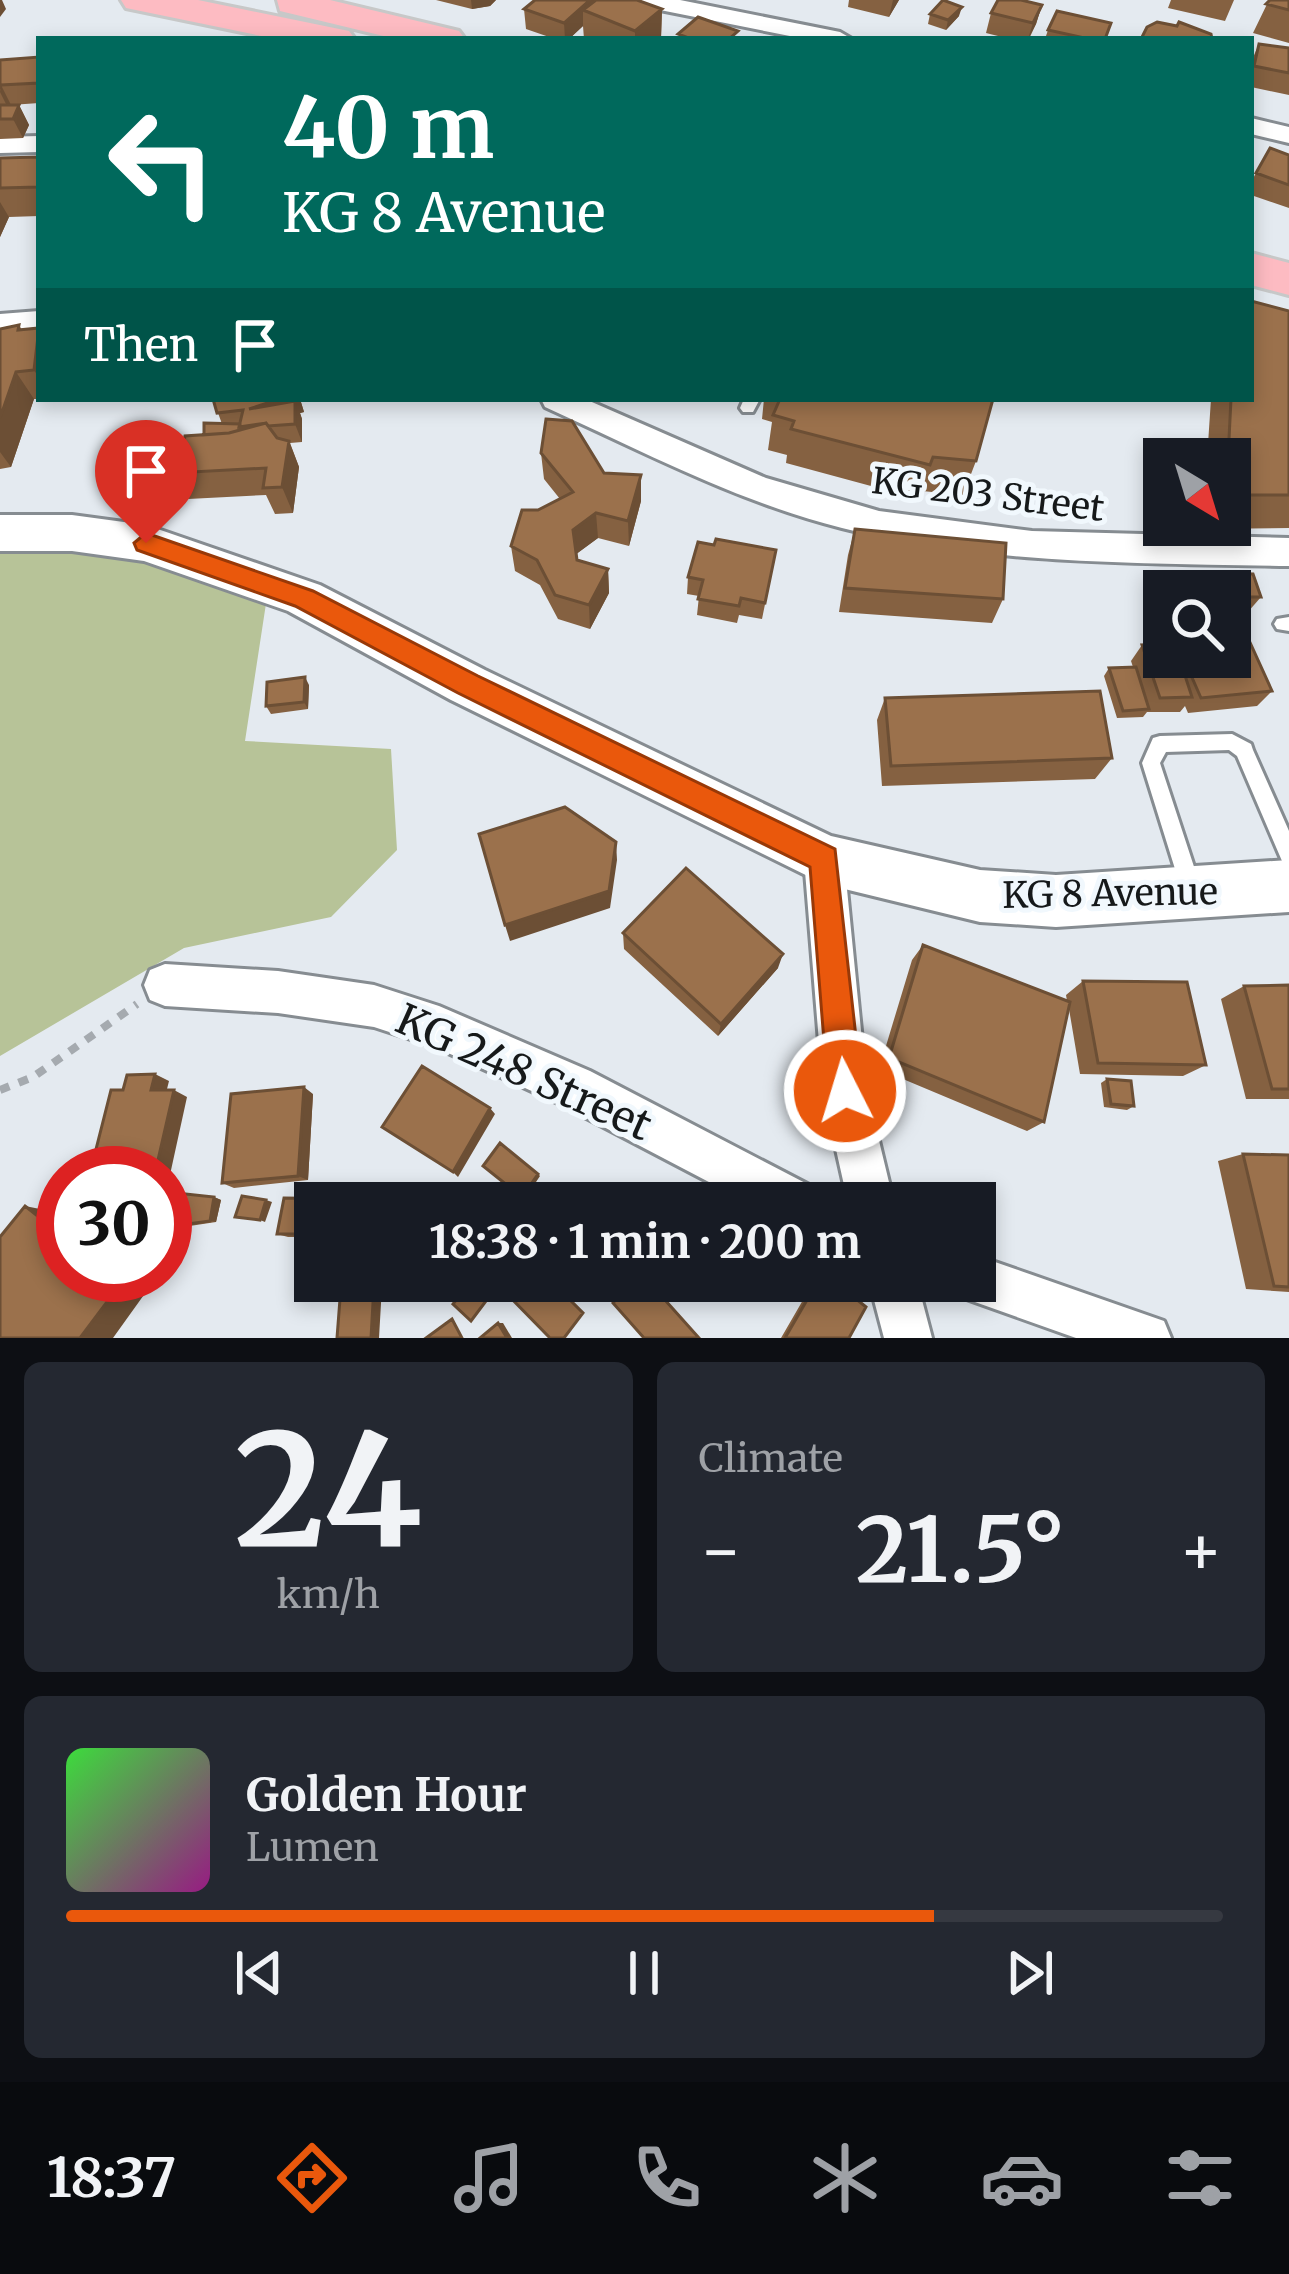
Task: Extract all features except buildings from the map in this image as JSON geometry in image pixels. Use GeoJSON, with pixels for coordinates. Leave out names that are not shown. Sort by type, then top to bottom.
{"type":"FeatureCollection","features":[{"type":"Feature","properties":{"kind":"main road"},"geometry":{"type":"LineString","coordinates":[[279,0],[432,36]]}},
{"type":"Feature","properties":{"kind":"main road"},"geometry":{"type":"LineString","coordinates":[[158,1],[321,36]]}},
{"type":"Feature","properties":{"kind":"main road"},"geometry":{"type":"LineString","coordinates":[[1254,242],[1289,251]]}},
{"type":"Feature","properties":{"kind":"main road"},"geometry":{"type":"LineString","coordinates":[[1254,270],[1289,279]]}},
{"type":"Feature","properties":{"kind":"street"},"geometry":{"type":"LineString","coordinates":[[644,0],[825,36]]}},
{"type":"Feature","properties":{"kind":"street"},"geometry":{"type":"LineString","coordinates":[[1254,127],[1289,135]]}},
{"type":"Feature","properties":{"kind":"street"},"geometry":{"type":"LineString","coordinates":[[0,145],[36,144]]}},
{"type":"Feature","properties":{"kind":"street"},"geometry":{"type":"LineString","coordinates":[[0,323],[36,321]]}},
{"type":"Feature","properties":{"kind":"street","name":"KG 203 Street"},"geometry":{"type":"LineString","coordinates":[[563,402],[762,488],[880,525],[1088,548],[1289,552]]}},
{"type":"Feature","properties":{"kind":"street","name":"KG 8 Avenue"},"geometry":{"type":"LineString","coordinates":[[0,533],[72,533],[146,543],[304,598],[468,685],[824,859],[980,896],[1056,901],[1289,886]]}},
{"type":"Feature","properties":{"kind":"street"},"geometry":{"type":"LineString","coordinates":[[824,859],[845,1091],[866,1182]]}},
{"type":"Feature","properties":{"kind":"street","name":"KG 248 Street"},"geometry":{"type":"LineString","coordinates":[[165,985],[278,992],[374,1006],[439,1027],[574,1088],[756,1182]]}},
{"type":"Feature","properties":{"kind":"street"},"geometry":{"type":"LineString","coordinates":[[996,1286],[1147,1338]]}},
{"type":"Feature","properties":{"kind":"street"},"geometry":{"type":"LineString","coordinates":[[899,1302],[908,1338]]}},
{"type":"Feature","properties":{"kind":"lane"},"geometry":{"type":"LineString","coordinates":[[1194,894],[1151,763],[1160,744],[1232,742],[1244,750],[1289,854]]}},
{"type":"Feature","properties":{"kind":"path"},"geometry":{"type":"LineString","coordinates":[[0,1090],[33,1077],[165,985]]}},
{"type":"Feature","properties":{"kind":"green space"},"geometry":{"type":"Polygon","coordinates":[[[157,545],[267,597],[245,741],[391,749],[397,850],[331,917],[184,948],[0,1056],[0,548],[157,545]]]}},
{"type":"Feature","properties":{"kind":"route"},"geometry":{"type":"LineString","coordinates":[[146,543],[304,598],[468,685],[824,859],[845,1091]]}}]}
